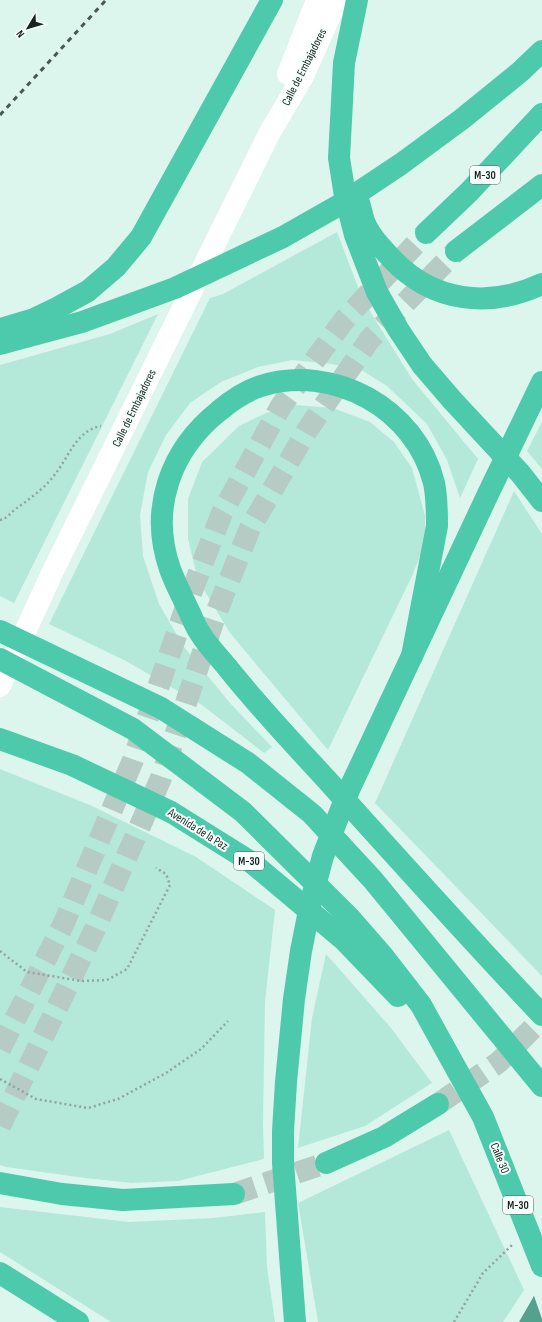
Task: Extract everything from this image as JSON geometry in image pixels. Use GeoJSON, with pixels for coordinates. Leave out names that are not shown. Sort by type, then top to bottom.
{"type":"FeatureCollection","features":[{"type":"Feature","properties":{"kind":"highway"},"geometry":{"type":"LineString","coordinates":[[0,331],[3,328],[34,319],[88,291],[116,267],[141,237],[272,0]]}},
{"type":"Feature","properties":{"kind":"highway"},"geometry":{"type":"LineString","coordinates":[[357,0],[344,63],[344,155],[356,190],[360,229],[377,292],[398,329],[422,365],[453,401],[520,473],[542,501]]}},
{"type":"Feature","properties":{"kind":"highway"},"geometry":{"type":"LineString","coordinates":[[0,344],[82,322],[175,288],[283,237],[341,204],[402,164],[462,119],[520,72],[542,51]]}},
{"type":"Feature","properties":{"kind":"highway","name":"M-30"},"geometry":{"type":"LineString","coordinates":[[426,233],[469,192],[542,114]]}},
{"type":"Feature","properties":{"kind":"highway"},"geometry":{"type":"LineString","coordinates":[[456,251],[542,185]]}},
{"type":"Feature","properties":{"kind":"highway"},"geometry":{"type":"LineString","coordinates":[[360,229],[379,244],[407,272],[427,286],[446,294],[467,298],[499,298],[530,290],[542,284]]}},
{"type":"Feature","properties":{"kind":"highway"},"geometry":{"type":"LineString","coordinates":[[412,656],[437,526],[437,504],[434,482],[416,442],[402,425],[386,410],[368,397],[348,388],[327,382],[297,380],[283,381],[261,386],[241,394],[208,420],[193,435],[172,470],[162,510],[162,530],[170,570],[199,632],[242,686],[468,936],[542,1015]]}},
{"type":"Feature","properties":{"kind":"highway"},"geometry":{"type":"LineString","coordinates":[[295,1322],[283,1164],[283,1131],[291,1027],[301,951],[311,902],[323,856],[347,794],[542,382]]}},
{"type":"Feature","properties":{"kind":"highway"},"geometry":{"type":"LineString","coordinates":[[0,631],[161,708],[248,762],[312,814],[373,880],[542,1086]]}},
{"type":"Feature","properties":{"kind":"highway"},"geometry":{"type":"LineString","coordinates":[[0,659],[133,729],[243,812],[349,917],[383,956],[421,1006],[448,1054]]}},
{"type":"Feature","properties":{"kind":"highway","name":"Avenida de la Paz"},"geometry":{"type":"LineString","coordinates":[[0,739],[72,765],[171,812],[251,862],[344,940],[394,991],[448,1054]]}},
{"type":"Feature","properties":{"kind":"highway","name":"Calle 30"},"geometry":{"type":"LineString","coordinates":[[448,1054],[483,1117],[542,1266]]}},
{"type":"Feature","properties":{"kind":"highway"},"geometry":{"type":"LineString","coordinates":[[326,1163],[384,1137],[438,1104]]}},
{"type":"Feature","properties":{"kind":"highway"},"geometry":{"type":"LineString","coordinates":[[0,1182],[62,1194],[123,1200],[234,1194]]}},
{"type":"Feature","properties":{"kind":"highway"},"geometry":{"type":"LineString","coordinates":[[0,1273],[78,1322]]}},
{"type":"Feature","properties":{"kind":"main road","name":"Calle de Embajadores"},"geometry":{"type":"LineString","coordinates":[[270,132],[289,71],[317,0]]}},
{"type":"Feature","properties":{"kind":"main road","name":"Calle de Embajadores"},"geometry":{"type":"LineString","coordinates":[[0,686],[53,571],[270,132],[302,78],[337,0]]}},
{"type":"Feature","properties":{"kind":"path"},"geometry":{"type":"LineString","coordinates":[[0,520],[4,520],[30,499],[56,474],[78,440],[94,427],[106,426]]}},
{"type":"Feature","properties":{"kind":"path"},"geometry":{"type":"LineString","coordinates":[[0,951],[27,972],[81,981],[108,980],[127,969],[170,885],[166,874],[156,868]]}},
{"type":"Feature","properties":{"kind":"path"},"geometry":{"type":"LineString","coordinates":[[0,1079],[36,1099],[88,1108],[118,1099],[166,1073],[201,1049],[228,1021]]}},
{"type":"Feature","properties":{"kind":"path"},"geometry":{"type":"LineString","coordinates":[[454,1322],[483,1273],[515,1242]]}},
{"type":"Feature","properties":{"kind":"shaded area"},"geometry":{"type":"Polygon","coordinates":[[[337,232],[363,300],[412,379],[478,459],[460,498],[447,460],[427,424],[387,386],[363,371],[332,364],[292,360],[258,367],[221,382],[190,403],[166,435],[148,472],[140,515],[143,556],[159,604],[184,647],[230,703],[272,747],[264,753],[202,705],[126,661],[49,624],[210,298],[223,294],[337,232]]]}},
{"type":"Feature","properties":{"kind":"shaded area"},"geometry":{"type":"Polygon","coordinates":[[[158,314],[14,603],[0,596],[0,365],[110,334],[158,314]]]}},
{"type":"Feature","properties":{"kind":"shaded area"},"geometry":{"type":"Polygon","coordinates":[[[296,405],[333,408],[370,422],[394,442],[412,468],[425,516],[425,544],[412,576],[328,750],[230,633],[198,580],[188,539],[188,499],[202,462],[239,426],[266,413],[296,405]]]}},
{"type":"Feature","properties":{"kind":"shaded area"},"geometry":{"type":"Polygon","coordinates":[[[542,422],[542,469],[527,451],[542,422]]]}},
{"type":"Feature","properties":{"kind":"shaded area"},"geometry":{"type":"Polygon","coordinates":[[[514,491],[542,534],[542,976],[375,803],[514,491]]]}},
{"type":"Feature","properties":{"kind":"shaded area"},"geometry":{"type":"Polygon","coordinates":[[[0,769],[90,805],[196,857],[275,910],[265,1002],[263,1123],[264,1159],[178,1181],[132,1183],[85,1178],[0,1165],[0,769]]]}},
{"type":"Feature","properties":{"kind":"shaded area"},"geometry":{"type":"Polygon","coordinates":[[[326,954],[391,1028],[432,1083],[365,1126],[298,1148],[312,1018],[326,954]]]}},
{"type":"Feature","properties":{"kind":"shaded area"},"geometry":{"type":"Polygon","coordinates":[[[449,1130],[524,1290],[503,1322],[318,1322],[298,1203],[449,1130]]]}},
{"type":"Feature","properties":{"kind":"shaded area"},"geometry":{"type":"Polygon","coordinates":[[[0,1207],[129,1222],[213,1218],[265,1212],[267,1267],[275,1322],[111,1322],[0,1252],[0,1207]]]}},
{"type":"Feature","properties":{"kind":"shaded area"},"geometry":{"type":"Polygon","coordinates":[[[542,1282],[542,1322],[519,1322],[542,1282]]]}},
{"type":"Feature","properties":{"kind":"pier"},"geometry":{"type":"Polygon","coordinates":[[[542,1280],[542,1319],[533,1293],[542,1280]]]}},
{"type":"Feature","properties":{"kind":"tunnel"},"geometry":{"type":"LineString","coordinates":[[0,1049],[64,923],[133,760],[188,601],[222,513],[281,406],[345,319],[426,233]]}},
{"type":"Feature","properties":{"kind":"tunnel"},"geometry":{"type":"LineString","coordinates":[[0,1126],[95,929],[161,778],[215,616],[250,528],[308,429],[370,339],[456,251]]}},
{"type":"Feature","properties":{"kind":"tunnel"},"geometry":{"type":"LineString","coordinates":[[438,1104],[499,1062],[542,1019]]}},
{"type":"Feature","properties":{"kind":"tunnel"},"geometry":{"type":"LineString","coordinates":[[234,1194],[326,1163]]}},
{"type":"Feature","properties":{"kind":"railway"},"geometry":{"type":"LineString","coordinates":[[0,115],[106,0]]}}]}
